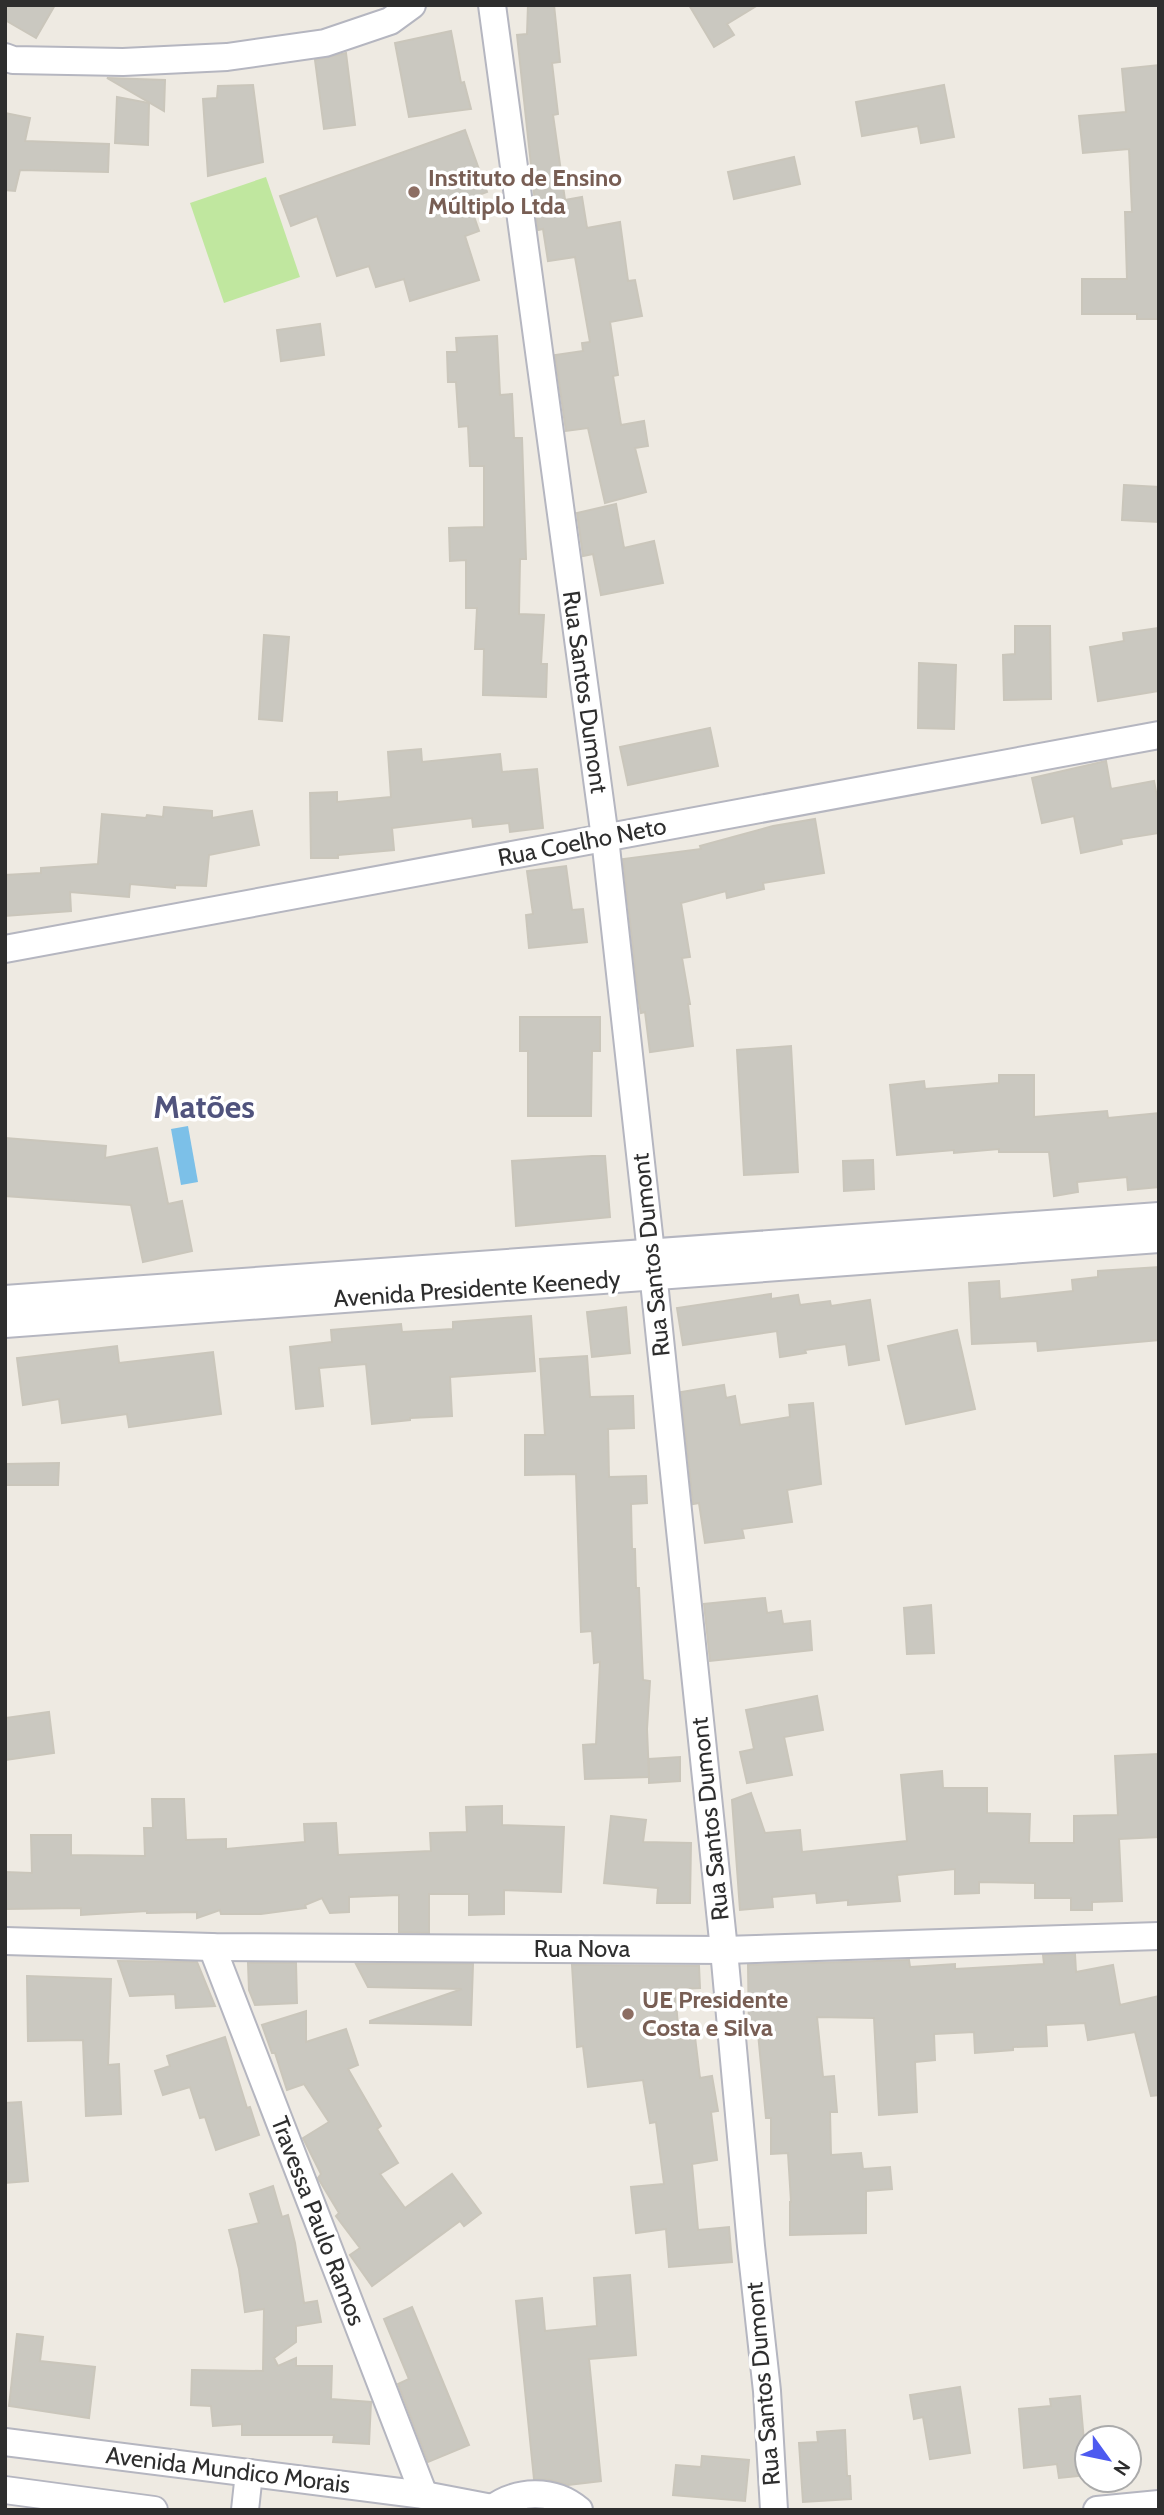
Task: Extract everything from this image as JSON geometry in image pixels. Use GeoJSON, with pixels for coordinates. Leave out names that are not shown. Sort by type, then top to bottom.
{"type":"FeatureCollection","features":[{"type":"Feature","properties":{"kind":"street"},"geometry":{"type":"LineString","coordinates":[[5,57],[13,60],[123,62],[227,57],[324,43],[390,21],[412,5]]}},
{"type":"Feature","properties":{"kind":"street","name":"Rua Santos Dumont"},"geometry":{"type":"LineString","coordinates":[[492,5],[605,838],[724,1950],[767,2391],[774,2510]]}},
{"type":"Feature","properties":{"kind":"street","name":"Rua Coelho Neto"},"geometry":{"type":"LineString","coordinates":[[5,949],[1159,735]]}},
{"type":"Feature","properties":{"kind":"street","name":"Avenida Presidente Keenedy"},"geometry":{"type":"LineString","coordinates":[[5,1324],[1159,1216]]}},
{"type":"Feature","properties":{"kind":"street","name":"Avenida Presidente Keenedy"},"geometry":{"type":"LineString","coordinates":[[5,1299],[1159,1239]]}},
{"type":"Feature","properties":{"kind":"street","name":"Rua Nova"},"geometry":{"type":"LineString","coordinates":[[5,1941],[212,1947],[724,1950],[1159,1937]]}},
{"type":"Feature","properties":{"kind":"street","name":"Travessa Paulo Ramos"},"geometry":{"type":"LineString","coordinates":[[212,1947],[424,2495]]}},
{"type":"Feature","properties":{"kind":"street","name":"Avenida Mundico Morais"},"geometry":{"type":"LineString","coordinates":[[5,2442],[424,2495],[491,2509]]}},
{"type":"Feature","properties":{"kind":"street"},"geometry":{"type":"LineString","coordinates":[[245,2510],[249,2473]]}},
{"type":"Feature","properties":{"kind":"street","name":"Avenida Mundico Morais"},"geometry":{"type":"LineString","coordinates":[[5,2490],[154,2510]]}},
{"type":"Feature","properties":{"kind":"street"},"geometry":{"type":"LineString","coordinates":[[491,2509],[512,2497],[534,2493],[556,2497],[584,2509]]}},
{"type":"Feature","properties":{"kind":"street"},"geometry":{"type":"LineString","coordinates":[[1097,2510],[1159,2504]]}},
{"type":"Feature","properties":{"kind":"green space"},"geometry":{"type":"Polygon","coordinates":[[[266,177],[300,277],[224,303],[190,203],[266,177]]]}},
{"type":"Feature","properties":{"kind":"water"},"geometry":{"type":"Polygon","coordinates":[[[188,1126],[198,1182],[181,1185],[171,1129],[188,1126]]]}},
{"type":"Feature","properties":{"kind":"building"},"geometry":{"type":"Polygon","coordinates":[[[5,5],[55,5],[36,38],[5,20],[5,5]]]}},
{"type":"Feature","properties":{"kind":"building"},"geometry":{"type":"Polygon","coordinates":[[[528,5],[554,5],[560,62],[552,63],[558,114],[553,115],[565,200],[582,197],[587,228],[620,222],[628,281],[635,280],[642,316],[610,322],[618,375],[613,376],[621,425],[644,421],[648,446],[635,448],[646,492],[605,503],[588,428],[566,431],[555,355],[583,351],[582,343],[590,342],[575,257],[548,261],[543,229],[538,230],[517,35],[527,34],[528,5]]]}},
{"type":"Feature","properties":{"kind":"building"},"geometry":{"type":"Polygon","coordinates":[[[689,5],[758,5],[727,24],[734,35],[714,47],[689,5]]]}},
{"type":"Feature","properties":{"kind":"building"},"geometry":{"type":"Polygon","coordinates":[[[451,31],[461,83],[464,82],[471,109],[409,117],[395,43],[451,31]]]}},
{"type":"Feature","properties":{"kind":"building"},"geometry":{"type":"Polygon","coordinates":[[[346,53],[355,125],[324,129],[315,60],[346,53]]]}},
{"type":"Feature","properties":{"kind":"building"},"geometry":{"type":"Polygon","coordinates":[[[1159,65],[1159,319],[1137,319],[1137,314],[1082,314],[1082,279],[1127,279],[1125,212],[1132,212],[1129,149],[1083,153],[1079,116],[1126,112],[1122,69],[1159,65]]]}},
{"type":"Feature","properties":{"kind":"building"},"geometry":{"type":"Polygon","coordinates":[[[107,78],[165,80],[164,111],[107,78]]]}},
{"type":"Feature","properties":{"kind":"building"},"geometry":{"type":"Polygon","coordinates":[[[253,85],[263,162],[208,176],[203,99],[217,98],[218,86],[253,85]]]}},
{"type":"Feature","properties":{"kind":"building"},"geometry":{"type":"Polygon","coordinates":[[[944,85],[954,137],[921,143],[918,126],[862,136],[856,102],[944,85]]]}},
{"type":"Feature","properties":{"kind":"building"},"geometry":{"type":"Polygon","coordinates":[[[117,97],[149,103],[148,145],[115,143],[117,97]]]}},
{"type":"Feature","properties":{"kind":"building"},"geometry":{"type":"Polygon","coordinates":[[[5,113],[30,118],[25,141],[109,144],[108,172],[20,170],[15,191],[5,190],[5,113]]]}},
{"type":"Feature","properties":{"kind":"building"},"geometry":{"type":"Polygon","coordinates":[[[465,130],[487,192],[468,199],[479,231],[465,236],[479,280],[410,301],[404,279],[376,287],[369,266],[337,276],[317,216],[291,226],[280,196],[465,130]]]}},
{"type":"Feature","properties":{"kind":"building"},"geometry":{"type":"Polygon","coordinates":[[[794,157],[800,184],[734,199],[728,172],[794,157]]]}},
{"type":"Feature","properties":{"kind":"building"},"geometry":{"type":"Polygon","coordinates":[[[320,324],[324,355],[281,361],[277,330],[320,324]]]}},
{"type":"Feature","properties":{"kind":"building"},"geometry":{"type":"Polygon","coordinates":[[[497,336],[500,395],[512,394],[514,438],[522,438],[526,559],[520,559],[519,614],[544,615],[541,664],[547,664],[546,697],[483,695],[484,649],[475,649],[477,608],[466,608],[466,560],[450,561],[449,528],[484,527],[484,466],[470,466],[468,426],[459,427],[456,382],[448,382],[447,352],[457,352],[456,338],[497,336]]]}},
{"type":"Feature","properties":{"kind":"building"},"geometry":{"type":"Polygon","coordinates":[[[1124,485],[1159,487],[1159,522],[1122,520],[1124,485]]]}},
{"type":"Feature","properties":{"kind":"building"},"geometry":{"type":"Polygon","coordinates":[[[616,504],[624,548],[654,541],[663,583],[601,595],[593,554],[583,556],[577,513],[616,504]]]}},
{"type":"Feature","properties":{"kind":"building"},"geometry":{"type":"Polygon","coordinates":[[[1015,626],[1050,626],[1051,699],[1004,700],[1003,655],[1015,654],[1015,626]]]}},
{"type":"Feature","properties":{"kind":"building"},"geometry":{"type":"Polygon","coordinates":[[[1159,628],[1159,691],[1098,701],[1090,647],[1124,641],[1123,633],[1159,628]]]}},
{"type":"Feature","properties":{"kind":"building"},"geometry":{"type":"Polygon","coordinates":[[[264,635],[289,637],[282,721],[259,719],[264,635]]]}},
{"type":"Feature","properties":{"kind":"building"},"geometry":{"type":"Polygon","coordinates":[[[919,663],[956,665],[954,729],[918,728],[919,663]]]}},
{"type":"Feature","properties":{"kind":"building"},"geometry":{"type":"Polygon","coordinates":[[[710,728],[718,766],[628,785],[620,747],[710,728]]]}},
{"type":"Feature","properties":{"kind":"building"},"geometry":{"type":"Polygon","coordinates":[[[421,749],[422,762],[500,754],[502,772],[537,769],[543,828],[510,832],[509,823],[473,827],[472,818],[392,828],[394,850],[338,855],[338,858],[311,858],[310,793],[337,792],[337,802],[391,797],[388,752],[421,749]]]}},
{"type":"Feature","properties":{"kind":"building"},"geometry":{"type":"Polygon","coordinates":[[[1106,761],[1111,789],[1154,781],[1159,807],[1159,833],[1121,839],[1122,844],[1081,853],[1074,816],[1042,823],[1032,778],[1106,761]]]}},
{"type":"Feature","properties":{"kind":"building"},"geometry":{"type":"Polygon","coordinates":[[[164,807],[212,811],[212,818],[252,811],[259,845],[209,855],[206,886],[175,885],[175,888],[130,884],[129,897],[70,892],[71,911],[5,916],[5,875],[41,873],[41,868],[98,864],[102,814],[163,817],[164,807]]]}},
{"type":"Feature","properties":{"kind":"building"},"geometry":{"type":"Polygon","coordinates":[[[815,819],[824,873],[763,883],[764,889],[727,898],[726,891],[681,903],[690,957],[682,958],[690,1004],[693,1046],[650,1052],[645,1012],[641,1013],[639,1003],[623,859],[701,849],[700,846],[773,826],[815,819]]]}},
{"type":"Feature","properties":{"kind":"building"},"geometry":{"type":"Polygon","coordinates":[[[566,866],[572,910],[583,909],[587,942],[529,948],[526,915],[533,914],[527,871],[566,866]]]}},
{"type":"Feature","properties":{"kind":"building"},"geometry":{"type":"Polygon","coordinates":[[[520,1017],[600,1017],[600,1051],[592,1051],[591,1116],[528,1116],[528,1051],[520,1051],[520,1017]]]}},
{"type":"Feature","properties":{"kind":"building"},"geometry":{"type":"Polygon","coordinates":[[[791,1046],[798,1172],[744,1175],[737,1050],[791,1046]]]}},
{"type":"Feature","properties":{"kind":"building"},"geometry":{"type":"Polygon","coordinates":[[[999,1075],[1034,1075],[1034,1117],[1107,1111],[1108,1118],[1159,1113],[1159,1187],[1128,1190],[1127,1177],[1077,1182],[1078,1192],[1054,1196],[1049,1152],[999,1152],[999,1149],[897,1155],[890,1085],[924,1081],[925,1089],[999,1083],[999,1075]]]}},
{"type":"Feature","properties":{"kind":"building"},"geometry":{"type":"Polygon","coordinates":[[[5,1138],[106,1146],[105,1158],[157,1148],[168,1204],[182,1201],[192,1251],[143,1262],[131,1205],[5,1196],[5,1138]]]}},
{"type":"Feature","properties":{"kind":"building"},"geometry":{"type":"Polygon","coordinates":[[[605,1156],[610,1217],[516,1226],[512,1161],[605,1156]]]}},
{"type":"Feature","properties":{"kind":"building"},"geometry":{"type":"Polygon","coordinates":[[[873,1160],[874,1189],[844,1191],[843,1161],[873,1160]]]}},
{"type":"Feature","properties":{"kind":"building"},"geometry":{"type":"Polygon","coordinates":[[[1159,1267],[1159,1340],[1038,1351],[1037,1341],[972,1344],[969,1283],[999,1281],[1000,1299],[1073,1291],[1072,1280],[1098,1277],[1098,1271],[1159,1267]]]}},
{"type":"Feature","properties":{"kind":"building"},"geometry":{"type":"Polygon","coordinates":[[[771,1294],[771,1299],[798,1295],[800,1305],[830,1301],[831,1306],[870,1300],[879,1360],[849,1365],[846,1344],[780,1357],[777,1331],[683,1345],[677,1308],[771,1294]]]}},
{"type":"Feature","properties":{"kind":"building"},"geometry":{"type":"Polygon","coordinates":[[[626,1307],[630,1353],[592,1357],[587,1312],[626,1307]]]}},
{"type":"Feature","properties":{"kind":"building"},"geometry":{"type":"Polygon","coordinates":[[[531,1316],[535,1371],[450,1377],[452,1416],[410,1418],[372,1424],[366,1364],[319,1368],[323,1406],[296,1409],[290,1347],[332,1342],[331,1330],[401,1324],[402,1332],[453,1329],[453,1322],[531,1316]]]}},
{"type":"Feature","properties":{"kind":"building"},"geometry":{"type":"Polygon","coordinates":[[[957,1330],[975,1409],[906,1424],[888,1346],[957,1330]]]}},
{"type":"Feature","properties":{"kind":"building"},"geometry":{"type":"Polygon","coordinates":[[[117,1346],[119,1363],[213,1352],[221,1414],[129,1427],[127,1414],[62,1423],[59,1399],[23,1405],[17,1358],[117,1346]]]}},
{"type":"Feature","properties":{"kind":"building"},"geometry":{"type":"Polygon","coordinates":[[[587,1356],[590,1397],[633,1396],[634,1428],[608,1429],[609,1477],[646,1476],[647,1503],[631,1504],[632,1549],[635,1549],[636,1588],[639,1588],[643,1680],[650,1681],[647,1729],[649,1777],[585,1779],[583,1745],[596,1744],[600,1662],[594,1663],[592,1631],[581,1632],[576,1474],[525,1475],[525,1435],[545,1435],[540,1359],[587,1356]]]}},
{"type":"Feature","properties":{"kind":"building"},"geometry":{"type":"Polygon","coordinates":[[[724,1385],[726,1398],[735,1396],[740,1425],[790,1417],[789,1405],[813,1403],[821,1484],[787,1490],[792,1522],[742,1529],[744,1538],[705,1543],[699,1503],[693,1504],[681,1392],[724,1385]]]}},
{"type":"Feature","properties":{"kind":"building"},"geometry":{"type":"Polygon","coordinates":[[[59,1463],[58,1485],[5,1485],[5,1464],[59,1463]]]}},
{"type":"Feature","properties":{"kind":"building"},"geometry":{"type":"Polygon","coordinates":[[[765,1598],[767,1613],[781,1611],[783,1624],[810,1621],[812,1650],[710,1661],[704,1604],[765,1598]]]}},
{"type":"Feature","properties":{"kind":"building"},"geometry":{"type":"Polygon","coordinates":[[[931,1605],[934,1653],[907,1654],[904,1608],[931,1605]]]}},
{"type":"Feature","properties":{"kind":"building"},"geometry":{"type":"Polygon","coordinates":[[[817,1696],[823,1730],[784,1737],[792,1775],[747,1783],[740,1752],[754,1749],[746,1710],[817,1696]]]}},
{"type":"Feature","properties":{"kind":"building"},"geometry":{"type":"Polygon","coordinates":[[[49,1712],[54,1753],[5,1760],[5,1718],[49,1712]]]}},
{"type":"Feature","properties":{"kind":"building"},"geometry":{"type":"Polygon","coordinates":[[[1159,1754],[1159,1837],[1119,1839],[1122,1901],[1092,1902],[1092,1910],[1071,1910],[1071,1898],[1035,1898],[1035,1883],[979,1882],[979,1893],[955,1894],[955,1869],[897,1875],[900,1901],[848,1905],[848,1900],[817,1903],[816,1893],[772,1897],[773,1907],[740,1910],[732,1800],[751,1793],[765,1833],[800,1830],[802,1852],[907,1841],[901,1775],[942,1771],[943,1788],[987,1788],[987,1813],[1030,1814],[1029,1843],[1074,1843],[1074,1816],[1118,1815],[1115,1756],[1159,1754]]]}},
{"type":"Feature","properties":{"kind":"building"},"geometry":{"type":"Polygon","coordinates":[[[680,1757],[680,1781],[649,1783],[649,1759],[680,1757]]]}},
{"type":"Feature","properties":{"kind":"building"},"geometry":{"type":"Polygon","coordinates":[[[152,1799],[184,1799],[186,1840],[226,1839],[226,1849],[305,1842],[304,1824],[336,1823],[338,1855],[431,1851],[430,1833],[467,1832],[466,1807],[502,1806],[502,1825],[564,1827],[561,1892],[504,1890],[504,1914],[469,1915],[469,1894],[429,1894],[429,1933],[399,1932],[399,1895],[349,1897],[349,1912],[330,1913],[322,1898],[305,1905],[306,1908],[261,1914],[221,1914],[220,1910],[197,1918],[197,1912],[147,1911],[81,1915],[81,1908],[5,1909],[5,1872],[32,1873],[31,1835],[71,1835],[71,1855],[145,1856],[144,1828],[153,1828],[152,1799]]]}},
{"type":"Feature","properties":{"kind":"building"},"geometry":{"type":"Polygon","coordinates":[[[611,1816],[646,1820],[643,1842],[691,1843],[690,1903],[657,1903],[658,1888],[604,1883],[611,1816]]]}},
{"type":"Feature","properties":{"kind":"building"},"geometry":{"type":"Polygon","coordinates":[[[1075,1954],[1076,1972],[1113,1965],[1120,2005],[1159,1996],[1159,2095],[1151,2096],[1135,2032],[1088,2040],[1085,2023],[1046,2025],[1047,2046],[1013,2047],[1013,2050],[975,2053],[974,2032],[934,2034],[935,2060],[915,2062],[917,2112],[879,2115],[874,2018],[817,2017],[823,2077],[834,2076],[837,2112],[830,2112],[831,2155],[861,2153],[863,2169],[890,2167],[892,2189],[866,2191],[866,2233],[790,2235],[788,2153],[771,2154],[771,2118],[766,2118],[758,2033],[749,2033],[748,1965],[909,1960],[910,1967],[955,1964],[955,1969],[1044,1964],[1043,1955],[1075,1954]]]}},
{"type":"Feature","properties":{"kind":"building"},"geometry":{"type":"Polygon","coordinates":[[[118,1961],[197,1962],[215,2006],[176,2008],[175,1994],[130,1996],[118,1961]]]}},
{"type":"Feature","properties":{"kind":"building"},"geometry":{"type":"Polygon","coordinates":[[[248,1963],[296,1963],[297,2003],[255,2005],[249,1990],[248,1963]]]}},
{"type":"Feature","properties":{"kind":"building"},"geometry":{"type":"Polygon","coordinates":[[[356,1964],[473,1964],[471,2025],[370,2023],[462,1989],[368,1987],[356,1964]]]}},
{"type":"Feature","properties":{"kind":"building"},"geometry":{"type":"Polygon","coordinates":[[[572,1965],[699,1966],[700,1988],[675,1989],[679,2039],[695,2037],[700,2078],[712,2076],[718,2111],[711,2112],[717,2160],[692,2164],[698,2230],[729,2227],[732,2262],[669,2267],[666,2229],[636,2233],[631,2187],[664,2184],[656,2122],[650,2123],[643,2080],[588,2087],[583,2046],[577,2047],[572,1965]]]}},
{"type":"Feature","properties":{"kind":"building"},"geometry":{"type":"Polygon","coordinates":[[[27,1976],[111,1979],[108,2065],[119,2064],[121,2114],[86,2116],[83,2040],[28,2041],[27,1976]]]}},
{"type":"Feature","properties":{"kind":"building"},"geometry":{"type":"Polygon","coordinates":[[[306,2011],[306,2042],[346,2029],[358,2065],[348,2069],[381,2126],[377,2129],[398,2163],[380,2174],[405,2208],[452,2174],[481,2213],[464,2226],[460,2221],[372,2286],[350,2255],[360,2248],[336,2216],[339,2213],[318,2178],[321,2174],[303,2138],[329,2122],[304,2084],[287,2090],[262,2025],[306,2011]]]}},
{"type":"Feature","properties":{"kind":"building"},"geometry":{"type":"Polygon","coordinates":[[[225,2037],[247,2108],[250,2107],[259,2135],[216,2150],[205,2117],[200,2118],[190,2087],[163,2095],[155,2071],[170,2066],[167,2056],[225,2037]]]}},
{"type":"Feature","properties":{"kind":"building"},"geometry":{"type":"Polygon","coordinates":[[[21,2102],[28,2181],[5,2183],[5,2103],[21,2102]]]}},
{"type":"Feature","properties":{"kind":"building"},"geometry":{"type":"Polygon","coordinates":[[[273,2186],[282,2217],[288,2215],[304,2303],[317,2301],[321,2322],[296,2326],[296,2342],[274,2358],[278,2366],[296,2358],[296,2366],[332,2366],[331,2399],[371,2402],[369,2444],[333,2442],[334,2435],[242,2435],[242,2424],[213,2426],[211,2406],[191,2405],[192,2370],[263,2371],[264,2309],[245,2312],[239,2269],[229,2230],[259,2223],[250,2194],[273,2186]]]}},
{"type":"Feature","properties":{"kind":"building"},"geometry":{"type":"Polygon","coordinates":[[[630,2275],[636,2355],[589,2359],[601,2481],[568,2485],[534,2479],[516,2301],[542,2298],[545,2331],[597,2326],[594,2278],[630,2275]]]}},
{"type":"Feature","properties":{"kind":"building"},"geometry":{"type":"Polygon","coordinates":[[[412,2307],[469,2445],[428,2462],[398,2384],[409,2379],[384,2319],[412,2307]]]}},
{"type":"Feature","properties":{"kind":"building"},"geometry":{"type":"Polygon","coordinates":[[[17,2334],[43,2337],[40,2361],[95,2367],[89,2418],[9,2406],[17,2334]]]}},
{"type":"Feature","properties":{"kind":"building"},"geometry":{"type":"Polygon","coordinates":[[[960,2387],[970,2453],[930,2459],[923,2417],[914,2419],[910,2395],[960,2387]]]}},
{"type":"Feature","properties":{"kind":"building"},"geometry":{"type":"Polygon","coordinates":[[[1080,2396],[1082,2424],[1073,2424],[1073,2476],[1059,2478],[1057,2464],[1024,2468],[1019,2409],[1051,2406],[1050,2399],[1080,2396]]]}},
{"type":"Feature","properties":{"kind":"building"},"geometry":{"type":"Polygon","coordinates":[[[845,2430],[851,2499],[803,2502],[799,2443],[818,2442],[817,2432],[845,2430]]]}},
{"type":"Feature","properties":{"kind":"building"},"geometry":{"type":"Polygon","coordinates":[[[702,2456],[749,2460],[745,2501],[673,2495],[676,2465],[701,2467],[702,2456]]]}},
{"type":"Feature","properties":{"kind":"place","name":"Instituto de Ensino Múltiplo Ltda"},"geometry":{"type":"Point","coordinates":[414,192]}},
{"type":"Feature","properties":{"kind":"place","name":"UE Presidente Costa e Silva"},"geometry":{"type":"Point","coordinates":[628,2014]}},
{"type":"Feature","properties":{"kind":"district","name":"Matões"},"geometry":{"type":"Point","coordinates":[204,1107]}}]}
